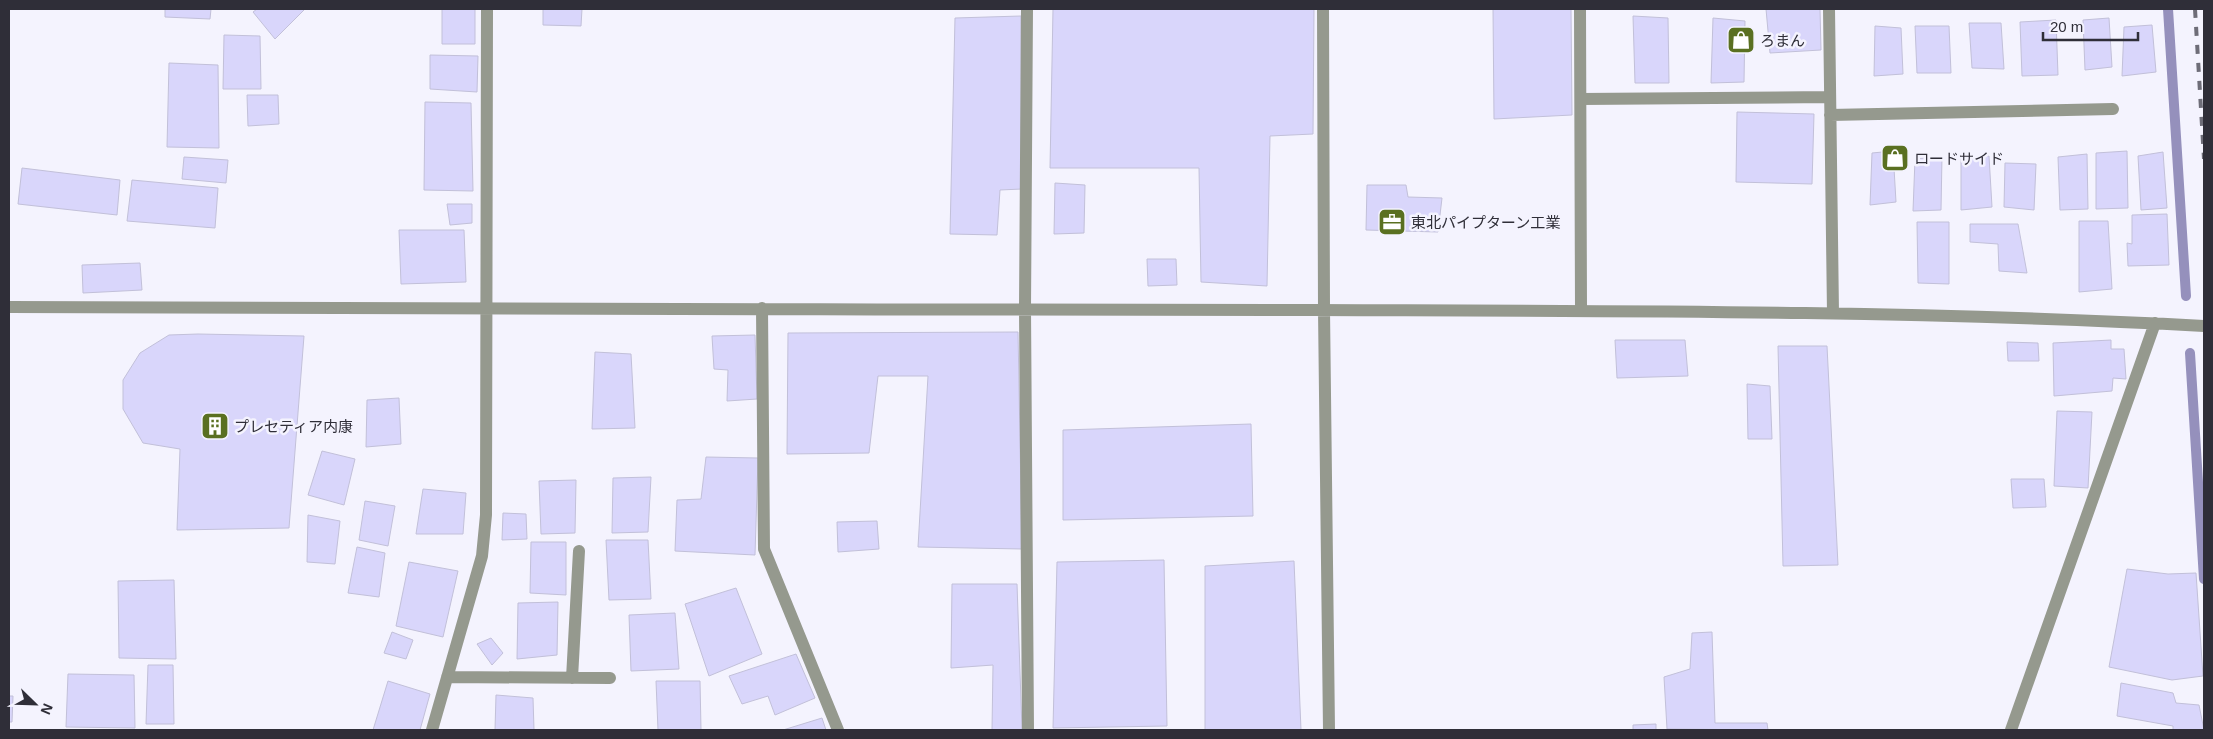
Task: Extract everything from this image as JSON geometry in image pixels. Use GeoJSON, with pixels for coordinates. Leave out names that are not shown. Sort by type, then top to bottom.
{"type":"FeatureCollection","features":[{"type":"Feature","properties":{"kind":"street"},"geometry":{"type":"LineString","coordinates":[[432,730],[482,556],[486,515],[487,9]]}},
{"type":"Feature","properties":{"kind":"street"},"geometry":{"type":"LineString","coordinates":[[1027,9],[1025,309],[1028,730]]}},
{"type":"Feature","properties":{"kind":"street"},"geometry":{"type":"LineString","coordinates":[[1323,9],[1324,310],[1330,730]]}},
{"type":"Feature","properties":{"kind":"street"},"geometry":{"type":"LineString","coordinates":[[1580,9],[1581,310]]}},
{"type":"Feature","properties":{"kind":"street"},"geometry":{"type":"LineString","coordinates":[[1829,9],[1833,313]]}},
{"type":"Feature","properties":{"kind":"street"},"geometry":{"type":"LineString","coordinates":[[1580,99],[1830,97]]}},
{"type":"Feature","properties":{"kind":"street"},"geometry":{"type":"LineString","coordinates":[[1830,115],[2113,109]]}},
{"type":"Feature","properties":{"kind":"street"},"geometry":{"type":"LineString","coordinates":[[9,307],[485,310],[762,308],[1581,310],[1833,313],[2204,326]]}},
{"type":"Feature","properties":{"kind":"street"},"geometry":{"type":"LineString","coordinates":[[762,308],[764,549],[838,730]]}},
{"type":"Feature","properties":{"kind":"street"},"geometry":{"type":"LineString","coordinates":[[2011,730],[2155,323]]}},
{"type":"Feature","properties":{"kind":"street"},"geometry":{"type":"LineString","coordinates":[[572,678],[579,551]]}},
{"type":"Feature","properties":{"kind":"street"},"geometry":{"type":"LineString","coordinates":[[447,677],[610,678]]}},
{"type":"Feature","properties":{"kind":"building"},"geometry":{"type":"Polygon","coordinates":[[[165,9],[211,9],[210,19],[165,17],[165,9]]]}},
{"type":"Feature","properties":{"kind":"building"},"geometry":{"type":"Polygon","coordinates":[[[257,9],[305,9],[275,39],[253,12],[257,9]]]}},
{"type":"Feature","properties":{"kind":"building"},"geometry":{"type":"Polygon","coordinates":[[[442,9],[475,9],[475,44],[442,44],[442,9]]]}},
{"type":"Feature","properties":{"kind":"building"},"geometry":{"type":"Polygon","coordinates":[[[543,9],[582,9],[581,26],[543,25],[543,9]]]}},
{"type":"Feature","properties":{"kind":"building"},"geometry":{"type":"Polygon","coordinates":[[[1053,9],[1314,9],[1313,134],[1270,136],[1267,286],[1201,282],[1199,168],[1050,168],[1053,9]]]}},
{"type":"Feature","properties":{"kind":"building"},"geometry":{"type":"Polygon","coordinates":[[[1493,9],[1571,9],[1572,115],[1494,119],[1493,9]]]}},
{"type":"Feature","properties":{"kind":"building"},"geometry":{"type":"Polygon","coordinates":[[[1766,9],[1820,9],[1821,50],[1770,53],[1766,9]]]}},
{"type":"Feature","properties":{"kind":"building"},"geometry":{"type":"Polygon","coordinates":[[[1021,16],[1022,189],[1000,190],[997,235],[950,234],[955,18],[1021,16]]]}},
{"type":"Feature","properties":{"kind":"building"},"geometry":{"type":"Polygon","coordinates":[[[1633,16],[1668,18],[1669,83],[1635,83],[1633,16]]]}},
{"type":"Feature","properties":{"kind":"building"},"geometry":{"type":"Polygon","coordinates":[[[1713,18],[1745,21],[1744,82],[1711,83],[1713,18]]]}},
{"type":"Feature","properties":{"kind":"building"},"geometry":{"type":"Polygon","coordinates":[[[2109,18],[2112,67],[2085,70],[2083,20],[2109,18]]]}},
{"type":"Feature","properties":{"kind":"building"},"geometry":{"type":"Polygon","coordinates":[[[2056,20],[2058,75],[2022,76],[2020,22],[2056,20]]]}},
{"type":"Feature","properties":{"kind":"building"},"geometry":{"type":"Polygon","coordinates":[[[1969,23],[2001,23],[2004,69],[1972,68],[1969,23]]]}},
{"type":"Feature","properties":{"kind":"building"},"geometry":{"type":"Polygon","coordinates":[[[2152,25],[2156,72],[2122,76],[2124,27],[2152,25]]]}},
{"type":"Feature","properties":{"kind":"building"},"geometry":{"type":"Polygon","coordinates":[[[1875,26],[1901,28],[1903,74],[1874,76],[1875,26]]]}},
{"type":"Feature","properties":{"kind":"building"},"geometry":{"type":"Polygon","coordinates":[[[1915,26],[1949,26],[1951,73],[1917,73],[1915,26]]]}},
{"type":"Feature","properties":{"kind":"building"},"geometry":{"type":"Polygon","coordinates":[[[224,35],[260,36],[261,89],[223,89],[224,35]]]}},
{"type":"Feature","properties":{"kind":"building"},"geometry":{"type":"Polygon","coordinates":[[[430,55],[478,56],[477,92],[430,89],[430,55]]]}},
{"type":"Feature","properties":{"kind":"building"},"geometry":{"type":"Polygon","coordinates":[[[169,63],[218,65],[219,148],[167,147],[169,63]]]}},
{"type":"Feature","properties":{"kind":"building"},"geometry":{"type":"Polygon","coordinates":[[[247,95],[278,95],[279,124],[248,126],[247,95]]]}},
{"type":"Feature","properties":{"kind":"building"},"geometry":{"type":"Polygon","coordinates":[[[425,102],[471,103],[473,191],[424,190],[425,102]]]}},
{"type":"Feature","properties":{"kind":"building"},"geometry":{"type":"Polygon","coordinates":[[[1737,112],[1814,114],[1812,184],[1736,182],[1737,112]]]}},
{"type":"Feature","properties":{"kind":"building"},"geometry":{"type":"Polygon","coordinates":[[[1893,151],[1896,202],[1870,205],[1872,153],[1893,151]]]}},
{"type":"Feature","properties":{"kind":"building"},"geometry":{"type":"Polygon","coordinates":[[[2127,151],[2128,208],[2096,209],[2096,153],[2127,151]]]}},
{"type":"Feature","properties":{"kind":"building"},"geometry":{"type":"Polygon","coordinates":[[[2163,152],[2167,208],[2141,210],[2138,156],[2163,152]]]}},
{"type":"Feature","properties":{"kind":"building"},"geometry":{"type":"Polygon","coordinates":[[[2087,154],[2088,209],[2060,210],[2058,157],[2087,154]]]}},
{"type":"Feature","properties":{"kind":"building"},"geometry":{"type":"Polygon","coordinates":[[[1942,156],[1941,210],[1913,211],[1915,159],[1942,156]]]}},
{"type":"Feature","properties":{"kind":"building"},"geometry":{"type":"Polygon","coordinates":[[[1989,156],[1992,207],[1961,210],[1961,158],[1989,156]]]}},
{"type":"Feature","properties":{"kind":"building"},"geometry":{"type":"Polygon","coordinates":[[[184,157],[228,160],[226,183],[182,179],[184,157]]]}},
{"type":"Feature","properties":{"kind":"building"},"geometry":{"type":"Polygon","coordinates":[[[2005,163],[2036,164],[2034,210],[2004,207],[2005,163]]]}},
{"type":"Feature","properties":{"kind":"building"},"geometry":{"type":"Polygon","coordinates":[[[22,168],[120,180],[117,215],[18,204],[22,168]]]}},
{"type":"Feature","properties":{"kind":"building"},"geometry":{"type":"Polygon","coordinates":[[[132,180],[218,188],[215,228],[127,221],[132,180]]]}},
{"type":"Feature","properties":{"kind":"building"},"geometry":{"type":"Polygon","coordinates":[[[1055,183],[1085,185],[1084,233],[1054,234],[1055,183]]]}},
{"type":"Feature","properties":{"kind":"building"},"geometry":{"type":"Polygon","coordinates":[[[1367,185],[1406,185],[1408,197],[1442,198],[1438,232],[1366,230],[1367,185]]]}},
{"type":"Feature","properties":{"kind":"building"},"geometry":{"type":"Polygon","coordinates":[[[447,204],[472,204],[472,223],[450,225],[447,204]]]}},
{"type":"Feature","properties":{"kind":"building"},"geometry":{"type":"Polygon","coordinates":[[[2167,214],[2169,265],[2128,266],[2127,243],[2132,244],[2132,215],[2167,214]]]}},
{"type":"Feature","properties":{"kind":"building"},"geometry":{"type":"Polygon","coordinates":[[[2079,221],[2108,221],[2112,289],[2079,292],[2079,221]]]}},
{"type":"Feature","properties":{"kind":"building"},"geometry":{"type":"Polygon","coordinates":[[[1917,222],[1949,222],[1949,284],[1918,283],[1917,222]]]}},
{"type":"Feature","properties":{"kind":"building"},"geometry":{"type":"Polygon","coordinates":[[[1970,224],[2018,224],[2027,273],[1999,271],[1998,244],[1970,242],[1970,224]]]}},
{"type":"Feature","properties":{"kind":"building"},"geometry":{"type":"Polygon","coordinates":[[[399,230],[464,230],[466,282],[401,284],[399,230]]]}},
{"type":"Feature","properties":{"kind":"building"},"geometry":{"type":"Polygon","coordinates":[[[1147,259],[1176,259],[1177,285],[1148,286],[1147,259]]]}},
{"type":"Feature","properties":{"kind":"building"},"geometry":{"type":"Polygon","coordinates":[[[140,263],[142,290],[83,293],[82,265],[140,263]]]}},
{"type":"Feature","properties":{"kind":"building"},"geometry":{"type":"Polygon","coordinates":[[[1018,332],[1022,549],[918,547],[928,376],[878,376],[869,453],[787,454],[788,333],[1018,332]]]}},
{"type":"Feature","properties":{"kind":"building","name":"プレセティア内康"},"geometry":{"type":"Polygon","coordinates":[[[169,335],[304,336],[289,528],[177,530],[180,449],[143,443],[123,409],[123,380],[140,353],[169,335]]]}},
{"type":"Feature","properties":{"kind":"building"},"geometry":{"type":"Polygon","coordinates":[[[755,335],[757,399],[727,401],[728,370],[714,369],[712,336],[755,335]]]}},
{"type":"Feature","properties":{"kind":"building"},"geometry":{"type":"Polygon","coordinates":[[[1615,340],[1685,340],[1688,376],[1617,378],[1615,340]]]}},
{"type":"Feature","properties":{"kind":"building"},"geometry":{"type":"Polygon","coordinates":[[[2111,340],[2111,349],[2124,349],[2126,379],[2113,378],[2112,391],[2054,396],[2053,343],[2111,340]]]}},
{"type":"Feature","properties":{"kind":"building"},"geometry":{"type":"Polygon","coordinates":[[[2007,342],[2038,343],[2039,361],[2008,361],[2007,342]]]}},
{"type":"Feature","properties":{"kind":"building"},"geometry":{"type":"Polygon","coordinates":[[[1778,346],[1827,346],[1838,565],[1783,566],[1778,346]]]}},
{"type":"Feature","properties":{"kind":"building"},"geometry":{"type":"Polygon","coordinates":[[[595,352],[631,354],[635,428],[592,429],[595,352]]]}},
{"type":"Feature","properties":{"kind":"building"},"geometry":{"type":"Polygon","coordinates":[[[1747,384],[1770,386],[1772,439],[1748,439],[1747,384]]]}},
{"type":"Feature","properties":{"kind":"building"},"geometry":{"type":"Polygon","coordinates":[[[399,398],[401,444],[366,447],[367,400],[399,398]]]}},
{"type":"Feature","properties":{"kind":"building"},"geometry":{"type":"Polygon","coordinates":[[[2057,411],[2092,412],[2088,488],[2054,486],[2057,411]]]}},
{"type":"Feature","properties":{"kind":"building"},"geometry":{"type":"Polygon","coordinates":[[[1251,424],[1253,516],[1063,520],[1063,430],[1251,424]]]}},
{"type":"Feature","properties":{"kind":"building"},"geometry":{"type":"Polygon","coordinates":[[[322,451],[355,459],[344,505],[308,495],[322,451]]]}},
{"type":"Feature","properties":{"kind":"building"},"geometry":{"type":"Polygon","coordinates":[[[706,457],[758,458],[755,555],[675,551],[677,500],[701,499],[706,457]]]}},
{"type":"Feature","properties":{"kind":"building"},"geometry":{"type":"Polygon","coordinates":[[[651,477],[648,532],[612,533],[613,478],[651,477]]]}},
{"type":"Feature","properties":{"kind":"building"},"geometry":{"type":"Polygon","coordinates":[[[2011,479],[2044,479],[2046,507],[2013,508],[2011,479]]]}},
{"type":"Feature","properties":{"kind":"building"},"geometry":{"type":"Polygon","coordinates":[[[576,480],[575,533],[541,534],[539,481],[576,480]]]}},
{"type":"Feature","properties":{"kind":"building"},"geometry":{"type":"Polygon","coordinates":[[[423,489],[466,493],[463,534],[416,534],[423,489]]]}},
{"type":"Feature","properties":{"kind":"building"},"geometry":{"type":"Polygon","coordinates":[[[365,501],[395,506],[388,546],[359,540],[365,501]]]}},
{"type":"Feature","properties":{"kind":"building"},"geometry":{"type":"Polygon","coordinates":[[[503,513],[526,514],[527,539],[502,540],[503,513]]]}},
{"type":"Feature","properties":{"kind":"building"},"geometry":{"type":"Polygon","coordinates":[[[308,515],[340,521],[335,564],[307,562],[308,515]]]}},
{"type":"Feature","properties":{"kind":"building"},"geometry":{"type":"Polygon","coordinates":[[[877,521],[879,549],[838,552],[837,522],[877,521]]]}},
{"type":"Feature","properties":{"kind":"building"},"geometry":{"type":"Polygon","coordinates":[[[606,540],[648,540],[651,599],[609,600],[606,540]]]}},
{"type":"Feature","properties":{"kind":"building"},"geometry":{"type":"Polygon","coordinates":[[[531,542],[566,542],[566,595],[530,593],[531,542]]]}},
{"type":"Feature","properties":{"kind":"building"},"geometry":{"type":"Polygon","coordinates":[[[357,547],[385,553],[379,597],[348,593],[357,547]]]}},
{"type":"Feature","properties":{"kind":"building"},"geometry":{"type":"Polygon","coordinates":[[[1164,560],[1167,726],[1053,728],[1057,562],[1164,560]]]}},
{"type":"Feature","properties":{"kind":"building"},"geometry":{"type":"Polygon","coordinates":[[[1294,561],[1301,730],[1205,730],[1205,566],[1294,561]]]}},
{"type":"Feature","properties":{"kind":"building"},"geometry":{"type":"Polygon","coordinates":[[[409,562],[458,571],[443,637],[396,626],[409,562]]]}},
{"type":"Feature","properties":{"kind":"building"},"geometry":{"type":"Polygon","coordinates":[[[2127,569],[2168,574],[2196,573],[2203,676],[2172,680],[2109,667],[2127,569]]]}},
{"type":"Feature","properties":{"kind":"building"},"geometry":{"type":"Polygon","coordinates":[[[174,580],[176,659],[119,658],[118,581],[174,580]]]}},
{"type":"Feature","properties":{"kind":"building"},"geometry":{"type":"Polygon","coordinates":[[[952,584],[1017,584],[1022,730],[992,730],[993,665],[951,668],[952,584]]]}},
{"type":"Feature","properties":{"kind":"building"},"geometry":{"type":"Polygon","coordinates":[[[736,588],[762,654],[709,676],[685,604],[736,588]]]}},
{"type":"Feature","properties":{"kind":"building"},"geometry":{"type":"Polygon","coordinates":[[[558,602],[557,655],[517,659],[518,603],[558,602]]]}},
{"type":"Feature","properties":{"kind":"building"},"geometry":{"type":"Polygon","coordinates":[[[675,613],[679,669],[631,671],[629,615],[675,613]]]}},
{"type":"Feature","properties":{"kind":"building"},"geometry":{"type":"Polygon","coordinates":[[[392,632],[413,640],[406,659],[384,653],[392,632]]]}},
{"type":"Feature","properties":{"kind":"building"},"geometry":{"type":"Polygon","coordinates":[[[1712,632],[1715,723],[1767,723],[1768,730],[1667,729],[1664,677],[1690,669],[1692,633],[1712,632]]]}},
{"type":"Feature","properties":{"kind":"building"},"geometry":{"type":"Polygon","coordinates":[[[491,638],[503,653],[492,665],[477,644],[491,638]]]}},
{"type":"Feature","properties":{"kind":"building"},"geometry":{"type":"Polygon","coordinates":[[[796,654],[815,698],[775,715],[768,696],[742,704],[729,676],[796,654]]]}},
{"type":"Feature","properties":{"kind":"building"},"geometry":{"type":"Polygon","coordinates":[[[148,665],[173,665],[174,724],[146,724],[148,665]]]}},
{"type":"Feature","properties":{"kind":"building"},"geometry":{"type":"Polygon","coordinates":[[[68,674],[134,675],[135,728],[66,727],[68,674]]]}},
{"type":"Feature","properties":{"kind":"building"},"geometry":{"type":"Polygon","coordinates":[[[388,681],[430,694],[420,730],[373,730],[388,681]]]}},
{"type":"Feature","properties":{"kind":"building"},"geometry":{"type":"Polygon","coordinates":[[[656,681],[700,681],[701,730],[658,730],[656,681]]]}},
{"type":"Feature","properties":{"kind":"building"},"geometry":{"type":"Polygon","coordinates":[[[2121,683],[2173,693],[2176,703],[2199,705],[2204,730],[2173,730],[2173,726],[2117,716],[2121,683]]]}},
{"type":"Feature","properties":{"kind":"building"},"geometry":{"type":"Polygon","coordinates":[[[496,695],[533,698],[534,730],[495,730],[496,695]]]}},
{"type":"Feature","properties":{"kind":"building"},"geometry":{"type":"Polygon","coordinates":[[[9,696],[13,696],[12,722],[9,722],[9,696]]]}},
{"type":"Feature","properties":{"kind":"building"},"geometry":{"type":"Polygon","coordinates":[[[822,718],[826,730],[783,730],[822,718]]]}},
{"type":"Feature","properties":{"kind":"building"},"geometry":{"type":"Polygon","coordinates":[[[1656,724],[1656,730],[1633,730],[1633,725],[1656,724]]]}},
{"type":"Feature","properties":{"kind":"waterway"},"geometry":{"type":"LineString","coordinates":[[2168,9],[2186,296]]}},
{"type":"Feature","properties":{"kind":"waterway"},"geometry":{"type":"LineString","coordinates":[[2190,353],[2204,579]]}},
{"type":"Feature","properties":{"kind":"railway"},"geometry":{"type":"LineString","coordinates":[[2195,9],[2204,159]]}},
{"type":"Feature","properties":{"kind":"place","name":"ろまん"},"geometry":{"type":"Point","coordinates":[1741,40]}},
{"type":"Feature","properties":{"kind":"place","name":"ロードサイド"},"geometry":{"type":"Point","coordinates":[1895,158]}},
{"type":"Feature","properties":{"kind":"place","name":"東北パイプターン工業"},"geometry":{"type":"Point","coordinates":[1392,222]}},
{"type":"Feature","properties":{"kind":"place","name":"プレセティア内康"},"geometry":{"type":"Point","coordinates":[215,426]}}]}
